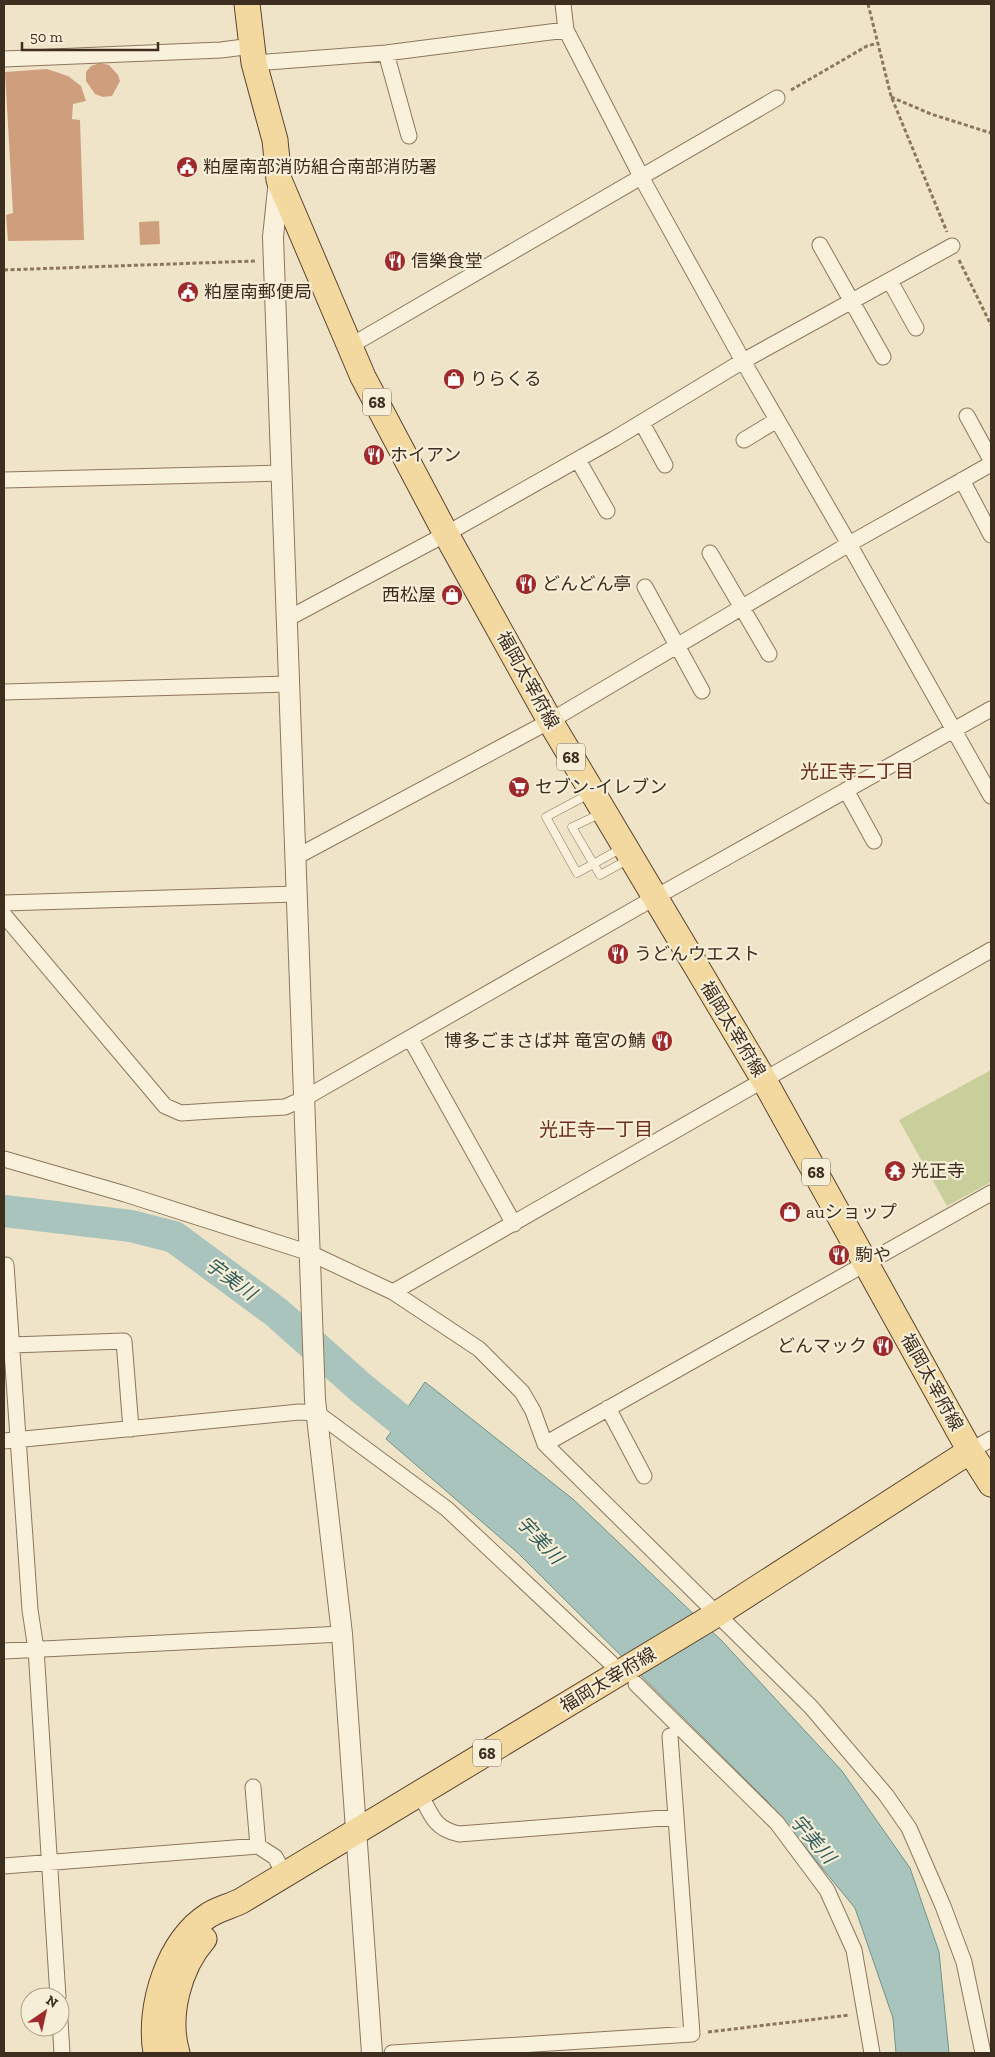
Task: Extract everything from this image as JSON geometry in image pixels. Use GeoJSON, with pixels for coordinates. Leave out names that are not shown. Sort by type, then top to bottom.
{"type":"FeatureCollection","features":[{"type":"Feature","properties":{"kind":"main road","name":"福岡太宰府線"},"geometry":{"type":"LineString","coordinates":[[247,4],[253,55],[275,140],[279,180],[363,377],[446,534],[550,721],[764,1080],[970,1451],[991,1484]]}},
{"type":"Feature","properties":{"kind":"main road","name":"福岡太宰府線"},"geometry":{"type":"LineString","coordinates":[[156,2053],[156,2003],[166,1968],[183,1940],[208,1915],[241,1901],[622,1673],[970,1451]]}},
{"type":"Feature","properties":{"kind":"main road","name":"福岡太宰府線"},"geometry":{"type":"LineString","coordinates":[[177,2053],[174,2043],[173,2010],[184,1974],[196,1948],[241,1901]]}},
{"type":"Feature","properties":{"kind":"street"},"geometry":{"type":"LineString","coordinates":[[562,4],[566,30],[641,177],[743,361],[991,796]]}},
{"type":"Feature","properties":{"kind":"street"},"geometry":{"type":"LineString","coordinates":[[4,59],[221,50],[253,55],[386,53],[566,30]]}},
{"type":"Feature","properties":{"kind":"street"},"geometry":{"type":"LineString","coordinates":[[386,53],[409,136]]}},
{"type":"Feature","properties":{"kind":"street"},"geometry":{"type":"LineString","coordinates":[[350,346],[777,98]]}},
{"type":"Feature","properties":{"kind":"street"},"geometry":{"type":"LineString","coordinates":[[279,180],[272,237],[283,473],[316,1407],[342,1634],[372,2053]]}},
{"type":"Feature","properties":{"kind":"street"},"geometry":{"type":"LineString","coordinates":[[820,245],[883,357]]}},
{"type":"Feature","properties":{"kind":"street"},"geometry":{"type":"LineString","coordinates":[[287,619],[446,534],[578,460],[743,361],[952,246]]}},
{"type":"Feature","properties":{"kind":"street"},"geometry":{"type":"LineString","coordinates":[[890,281],[916,328]]}},
{"type":"Feature","properties":{"kind":"street"},"geometry":{"type":"LineString","coordinates":[[967,416],[991,460]]}},
{"type":"Feature","properties":{"kind":"street"},"geometry":{"type":"LineString","coordinates":[[744,440],[777,420]]}},
{"type":"Feature","properties":{"kind":"street"},"geometry":{"type":"LineString","coordinates":[[642,422],[665,465]]}},
{"type":"Feature","properties":{"kind":"street"},"geometry":{"type":"LineString","coordinates":[[578,460],[606,511]]}},
{"type":"Feature","properties":{"kind":"street"},"geometry":{"type":"LineString","coordinates":[[296,857],[550,721],[849,544],[991,464]]}},
{"type":"Feature","properties":{"kind":"street"},"geometry":{"type":"LineString","coordinates":[[4,480],[283,473]]}},
{"type":"Feature","properties":{"kind":"street"},"geometry":{"type":"LineString","coordinates":[[962,480],[991,536]]}},
{"type":"Feature","properties":{"kind":"street"},"geometry":{"type":"LineString","coordinates":[[710,553],[769,654]]}},
{"type":"Feature","properties":{"kind":"street"},"geometry":{"type":"LineString","coordinates":[[645,587],[702,691]]}},
{"type":"Feature","properties":{"kind":"street"},"geometry":{"type":"LineString","coordinates":[[4,692],[289,684]]}},
{"type":"Feature","properties":{"kind":"street"},"geometry":{"type":"LineString","coordinates":[[4,915],[164,1106],[181,1113],[285,1107],[305,1098],[654,898],[991,709]]}},
{"type":"Feature","properties":{"kind":"street"},"geometry":{"type":"LineString","coordinates":[[846,790],[874,841]]}},
{"type":"Feature","properties":{"kind":"street"},"geometry":{"type":"LineString","coordinates":[[4,903],[298,894]]}},
{"type":"Feature","properties":{"kind":"street"},"geometry":{"type":"LineString","coordinates":[[393,1292],[991,950]]}},
{"type":"Feature","properties":{"kind":"street"},"geometry":{"type":"LineString","coordinates":[[410,1038],[514,1224]]}},
{"type":"Feature","properties":{"kind":"street"},"geometry":{"type":"LineString","coordinates":[[4,1159],[125,1194],[310,1253],[393,1292],[479,1349],[522,1392],[533,1412],[545,1444],[811,1707],[886,1794],[909,1828],[944,1906],[964,1962],[984,2053],[991,2047]]}},
{"type":"Feature","properties":{"kind":"street"},"geometry":{"type":"LineString","coordinates":[[545,1444],[991,1193]]}},
{"type":"Feature","properties":{"kind":"street"},"geometry":{"type":"LineString","coordinates":[[6,1265],[12,1345],[11,1440],[36,1649],[57,1987]]}},
{"type":"Feature","properties":{"kind":"street"},"geometry":{"type":"LineString","coordinates":[[12,1345],[124,1341],[131,1429]]}},
{"type":"Feature","properties":{"kind":"street"},"geometry":{"type":"LineString","coordinates":[[11,1440],[299,1412],[316,1407]]}},
{"type":"Feature","properties":{"kind":"street"},"geometry":{"type":"LineString","coordinates":[[316,1407],[447,1509],[622,1673],[777,1824],[827,1890],[854,1950],[872,2053]]}},
{"type":"Feature","properties":{"kind":"street"},"geometry":{"type":"LineString","coordinates":[[608,1408],[644,1476]]}},
{"type":"Feature","properties":{"kind":"street"},"geometry":{"type":"LineString","coordinates":[[970,1451],[991,1439]]}},
{"type":"Feature","properties":{"kind":"street"},"geometry":{"type":"LineString","coordinates":[[4,1651],[342,1634]]}},
{"type":"Feature","properties":{"kind":"street"},"geometry":{"type":"LineString","coordinates":[[392,2053],[692,2034],[670,1736]]}},
{"type":"Feature","properties":{"kind":"street"},"geometry":{"type":"LineString","coordinates":[[253,1787],[258,1846]]}},
{"type":"Feature","properties":{"kind":"street"},"geometry":{"type":"LineString","coordinates":[[420,1794],[438,1827],[447,1832],[459,1834],[676,1817]]}},
{"type":"Feature","properties":{"kind":"street"},"geometry":{"type":"LineString","coordinates":[[4,1866],[258,1846],[275,1857],[285,1875]]}},
{"type":"Feature","properties":{"kind":"street"},"geometry":{"type":"LineString","coordinates":[[61,2037],[62,2053]]}},
{"type":"Feature","properties":{"kind":"lane"},"geometry":{"type":"LineString","coordinates":[[598,802],[572,827],[600,875],[627,853]]}},
{"type":"Feature","properties":{"kind":"lane"},"geometry":{"type":"LineString","coordinates":[[598,802],[546,817],[577,873],[594,863],[627,853]]}},
{"type":"Feature","properties":{"kind":"path"},"geometry":{"type":"LineString","coordinates":[[868,4],[891,96],[952,246],[991,325]]}},
{"type":"Feature","properties":{"kind":"path"},"geometry":{"type":"LineString","coordinates":[[777,98],[867,46],[878,43]]}},
{"type":"Feature","properties":{"kind":"path"},"geometry":{"type":"LineString","coordinates":[[891,96],[931,114],[991,133]]}},
{"type":"Feature","properties":{"kind":"path"},"geometry":{"type":"LineString","coordinates":[[4,270],[274,260]]}},
{"type":"Feature","properties":{"kind":"path"},"geometry":{"type":"LineString","coordinates":[[692,2034],[850,2014],[870,2036]]}},
{"type":"Feature","properties":{"kind":"green space"},"geometry":{"type":"Polygon","coordinates":[[[991,1070],[991,1182],[947,1206],[899,1120],[991,1070]]]}},
{"type":"Feature","properties":{"kind":"water"},"geometry":{"type":"Polygon","coordinates":[[[425,1382],[574,1500],[722,1641],[842,1771],[910,1868],[939,1952],[949,2053],[896,2053],[893,2018],[855,1908],[767,1801],[518,1553],[386,1439],[425,1382]]]}},
{"type":"Feature","properties":{"kind":"building"},"geometry":{"type":"Polygon","coordinates":[[[100,63],[109,65],[118,75],[120,81],[112,96],[103,97],[95,94],[86,81],[86,72],[91,66],[100,63]]]}},
{"type":"Feature","properties":{"kind":"building"},"geometry":{"type":"Polygon","coordinates":[[[47,69],[68,76],[81,86],[86,101],[73,104],[72,119],[80,120],[84,240],[8,241],[6,215],[13,213],[5,72],[47,69]]]}},
{"type":"Feature","properties":{"kind":"building"},"geometry":{"type":"Polygon","coordinates":[[[159,221],[160,244],[140,245],[139,222],[159,221]]]}},
{"type":"Feature","properties":{"kind":"waterway","name":"宇美川"},"geometry":{"type":"LineString","coordinates":[[4,1211],[131,1226],[174,1237],[276,1312],[360,1387],[434,1447]]}},
{"type":"Feature","properties":{"kind":"place","name":"粕屋南部消防組合南部消防署"},"geometry":{"type":"Point","coordinates":[187,167]}},
{"type":"Feature","properties":{"kind":"place","name":"信樂食堂"},"geometry":{"type":"Point","coordinates":[395,261]}},
{"type":"Feature","properties":{"kind":"place","name":"粕屋南郵便局"},"geometry":{"type":"Point","coordinates":[188,292]}},
{"type":"Feature","properties":{"kind":"place","name":"りらくる"},"geometry":{"type":"Point","coordinates":[454,379]}},
{"type":"Feature","properties":{"kind":"place","name":"ホイアン"},"geometry":{"type":"Point","coordinates":[374,455]}},
{"type":"Feature","properties":{"kind":"place","name":"どんどん亭"},"geometry":{"type":"Point","coordinates":[526,584]}},
{"type":"Feature","properties":{"kind":"place","name":"西松屋"},"geometry":{"type":"Point","coordinates":[452,595]}},
{"type":"Feature","properties":{"kind":"place","name":"セブン-イレブン"},"geometry":{"type":"Point","coordinates":[519,787]}},
{"type":"Feature","properties":{"kind":"place","name":"うどんウエスト"},"geometry":{"type":"Point","coordinates":[618,954]}},
{"type":"Feature","properties":{"kind":"place","name":"博多ごまさば丼 竜宮の鯖"},"geometry":{"type":"Point","coordinates":[662,1041]}},
{"type":"Feature","properties":{"kind":"place","name":"光正寺"},"geometry":{"type":"Point","coordinates":[895,1171]}},
{"type":"Feature","properties":{"kind":"place","name":"auショップ"},"geometry":{"type":"Point","coordinates":[790,1212]}},
{"type":"Feature","properties":{"kind":"place","name":"駒や"},"geometry":{"type":"Point","coordinates":[839,1255]}},
{"type":"Feature","properties":{"kind":"place","name":"どんマック"},"geometry":{"type":"Point","coordinates":[883,1346]}},
{"type":"Feature","properties":{"kind":"district","name":"光正寺二丁目"},"geometry":{"type":"Point","coordinates":[857,771]}},
{"type":"Feature","properties":{"kind":"district","name":"光正寺一丁目"},"geometry":{"type":"Point","coordinates":[596,1129]}}]}
